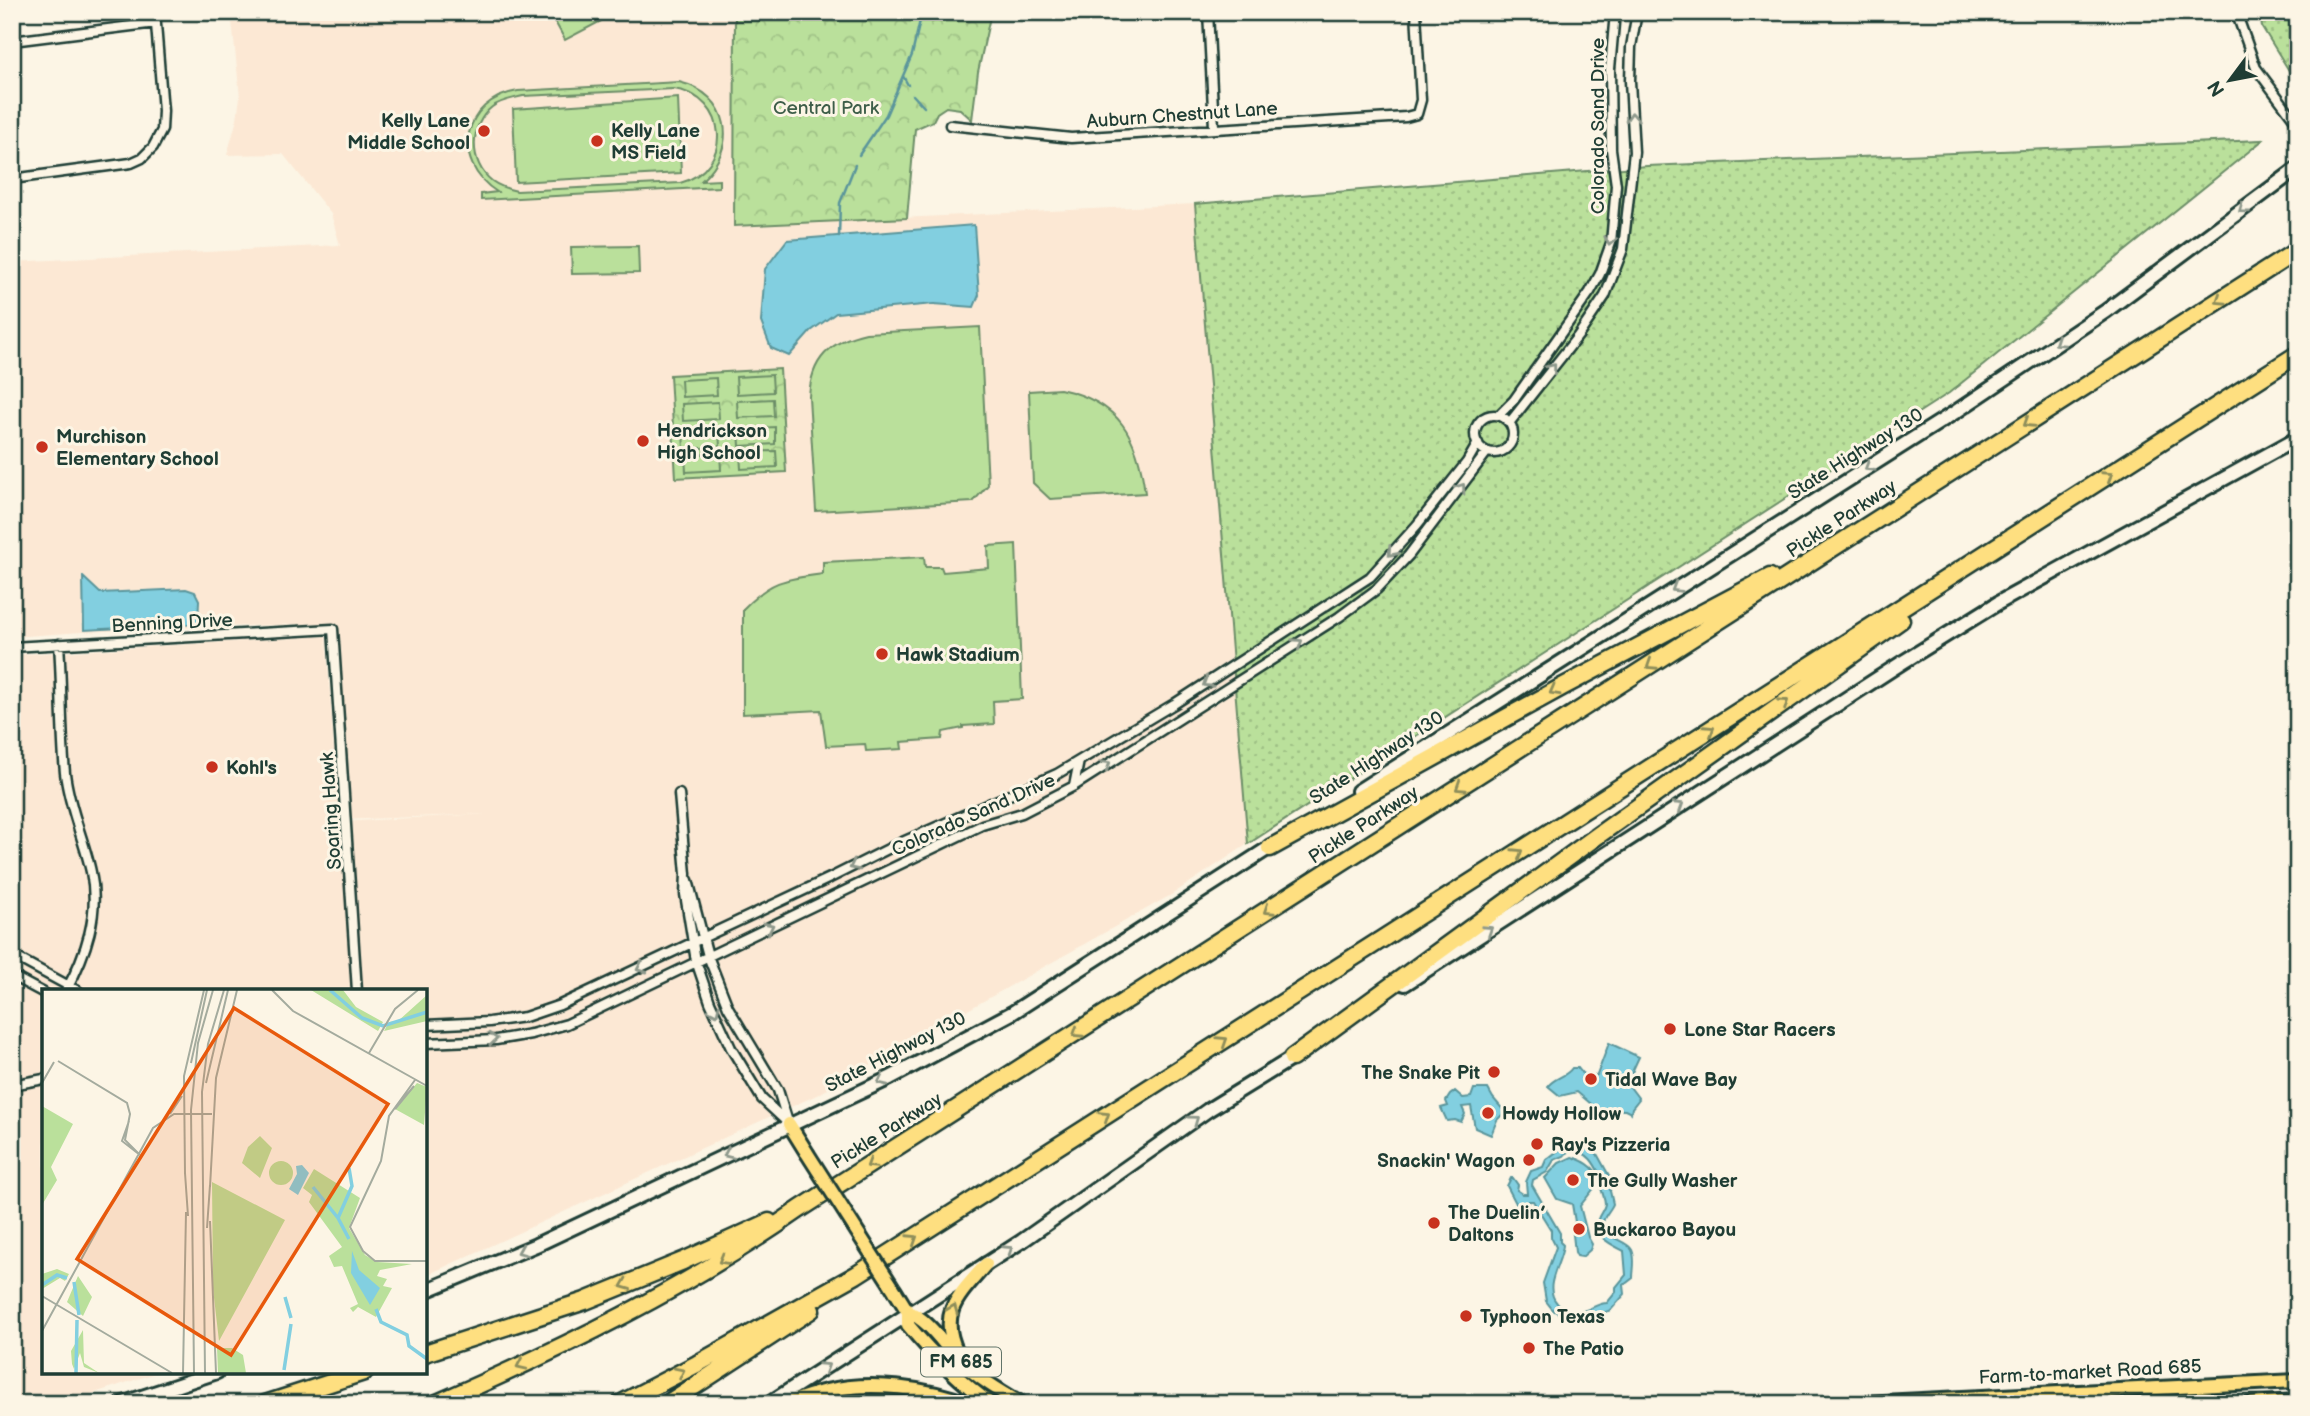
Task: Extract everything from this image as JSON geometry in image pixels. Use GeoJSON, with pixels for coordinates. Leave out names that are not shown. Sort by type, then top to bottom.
{"type":"FeatureCollection","features":[{"type":"Feature","properties":{"kind":"highway","name":"Pickle Parkway"},"geometry":{"type":"LineString","coordinates":[[435,1404],[565,1344],[746,1247],[800,1209],[2298,250]]}},
{"type":"Feature","properties":{"kind":"highway"},"geometry":{"type":"LineString","coordinates":[[620,1404],[856,1275],[2298,354]]}},
{"type":"Feature","properties":{"kind":"highway"},"geometry":{"type":"LineString","coordinates":[[1292,1058],[1619,820],[2080,494]]}},
{"type":"Feature","properties":{"kind":"highway"},"geometry":{"type":"LineString","coordinates":[[1270,848],[1550,693],[1696,618],[1894,509]]}},
{"type":"Feature","properties":{"kind":"highway"},"geometry":{"type":"LineString","coordinates":[[427,1352],[585,1301],[800,1209]]}},
{"type":"Feature","properties":{"kind":"highway"},"geometry":{"type":"LineString","coordinates":[[667,1404],[796,1321],[856,1275]]}},
{"type":"Feature","properties":{"kind":"highway"},"geometry":{"type":"LineString","coordinates":[[265,1404],[358,1374]]}},
{"type":"Feature","properties":{"kind":"main road","name":"State Highway 130"},"geometry":{"type":"LineString","coordinates":[[427,1290],[536,1245],[890,1078],[1012,1013],[1957,411],[2106,311],[2298,168]]}},
{"type":"Feature","properties":{"kind":"main road"},"geometry":{"type":"LineString","coordinates":[[768,1404],[1100,1188],[1208,1110],[1934,642],[1998,603],[2298,438]]}},
{"type":"Feature","properties":{"kind":"main road","name":"FM 685"},"geometry":{"type":"LineString","coordinates":[[789,1124],[908,1312],[908,1325],[951,1373],[991,1404]]}},
{"type":"Feature","properties":{"kind":"main road"},"geometry":{"type":"LineString","coordinates":[[961,1362],[950,1338],[949,1316],[954,1303],[986,1264]]}},
{"type":"Feature","properties":{"kind":"main road","name":"FM 685"},"geometry":{"type":"LineString","coordinates":[[908,1312],[920,1316],[961,1362],[983,1380],[1022,1404]]}},
{"type":"Feature","properties":{"kind":"main road"},"geometry":{"type":"LineString","coordinates":[[121,1404],[209,1374]]}},
{"type":"Feature","properties":{"kind":"main road","name":"Farm-to-market Road 685"},"geometry":{"type":"LineString","coordinates":[[1842,1404],[2298,1381]]}},
{"type":"Feature","properties":{"kind":"main road","name":"FM 685"},"geometry":{"type":"LineString","coordinates":[[784,1404],[827,1391],[869,1387],[907,1388],[948,1396],[970,1404]]}},
{"type":"Feature","properties":{"kind":"main road"},"geometry":{"type":"LineString","coordinates":[[2249,1404],[2298,1401]]}},
{"type":"Feature","properties":{"kind":"street"},"geometry":{"type":"LineString","coordinates":[[12,179],[131,163],[142,158],[153,147],[162,130],[163,111],[155,12]]}},
{"type":"Feature","properties":{"kind":"street"},"geometry":{"type":"LineString","coordinates":[[1208,12],[1214,127]]}},
{"type":"Feature","properties":{"kind":"street","name":"Auburn Chestnut Lane"},"geometry":{"type":"LineString","coordinates":[[950,125],[1071,138],[1406,117],[1417,114],[1421,100],[1416,12]]}},
{"type":"Feature","properties":{"kind":"street","name":"Colorado Sand Drive"},"geometry":{"type":"LineString","coordinates":[[1499,415],[1514,400],[1590,292],[1600,274],[1611,243],[1616,185],[1611,149],[1609,69],[1615,12]]}},
{"type":"Feature","properties":{"kind":"street","name":"Colorado Sand Drive"},"geometry":{"type":"LineString","coordinates":[[1510,422],[1578,336],[1605,296],[1623,249],[1634,152],[1630,81],[1631,47],[1637,12]]}},
{"type":"Feature","properties":{"kind":"street"},"geometry":{"type":"LineString","coordinates":[[2236,12],[2256,68],[2298,124]]}},
{"type":"Feature","properties":{"kind":"street"},"geometry":{"type":"LineString","coordinates":[[12,41],[156,23]]}},
{"type":"Feature","properties":{"kind":"street"},"geometry":{"type":"LineString","coordinates":[[1600,274],[1612,279]]}},
{"type":"Feature","properties":{"kind":"street"},"geometry":{"type":"LineString","coordinates":[[1499,415],[1510,422],[1514,434],[1510,445],[1500,452],[1487,452],[1478,443],[1475,431],[1486,416],[1499,415]]}},
{"type":"Feature","properties":{"kind":"street","name":"Colorado Sand Drive"},"geometry":{"type":"LineString","coordinates":[[427,1025],[525,1017],[560,1005],[898,844],[1057,774],[1174,704],[1370,577],[1417,525],[1467,462],[1478,443]]}},
{"type":"Feature","properties":{"kind":"street","name":"Colorado Sand Drive"},"geometry":{"type":"LineString","coordinates":[[427,1044],[496,1040],[567,1024],[971,830],[1022,813],[1074,786],[1339,617],[1377,589],[1409,555],[1487,452]]}},
{"type":"Feature","properties":{"kind":"street","name":"Benning Drive"},"geometry":{"type":"LineString","coordinates":[[12,647],[333,629]]}},
{"type":"Feature","properties":{"kind":"street","name":"Soaring Hawk"},"geometry":{"type":"LineString","coordinates":[[333,629],[357,989]]}},
{"type":"Feature","properties":{"kind":"street"},"geometry":{"type":"LineString","coordinates":[[12,955],[67,988],[83,957],[92,924],[95,901],[91,872],[65,774],[59,644]]}},
{"type":"Feature","properties":{"kind":"street"},"geometry":{"type":"LineString","coordinates":[[1074,786],[1079,761]]}},
{"type":"Feature","properties":{"kind":"street"},"geometry":{"type":"LineString","coordinates":[[679,794],[686,874],[685,894],[696,961],[710,1002],[732,1048],[762,1099],[789,1124]]}},
{"type":"Feature","properties":{"kind":"street"},"geometry":{"type":"LineString","coordinates":[[686,874],[708,956],[728,1007],[778,1090],[789,1124]]}},
{"type":"Feature","properties":{"kind":"street"},"geometry":{"type":"LineString","coordinates":[[12,976],[42,992]]}},
{"type":"Feature","properties":{"kind":"street"},"geometry":{"type":"LineString","coordinates":[[12,1085],[42,1079]]}},
{"type":"Feature","properties":{"kind":"shaded area"},"geometry":{"type":"Polygon","coordinates":[[[231,12],[735,12],[735,226],[1195,204],[1248,844],[1171,895],[819,1094],[427,1275],[427,989],[42,989],[42,1374],[153,1374],[61,1404],[12,1404],[12,655],[326,636],[339,822],[485,814],[342,820],[328,623],[12,637],[12,262],[340,245],[331,214],[283,154],[227,155],[240,97],[231,12]]]}},
{"type":"Feature","properties":{"kind":"green space"},"geometry":{"type":"Polygon","coordinates":[[[563,12],[597,12],[601,21],[565,40],[553,18],[563,12]]]}},
{"type":"Feature","properties":{"kind":"green space","name":"Central Park"},"geometry":{"type":"Polygon","coordinates":[[[735,12],[991,12],[978,72],[972,120],[960,109],[946,107],[937,113],[933,121],[915,129],[907,218],[734,226],[735,12]]]}},
{"type":"Feature","properties":{"kind":"green space"},"geometry":{"type":"Polygon","coordinates":[[[2260,12],[2298,12],[2298,85],[2262,27],[2260,12]]]}},
{"type":"Feature","properties":{"kind":"green space"},"geometry":{"type":"Polygon","coordinates":[[[679,82],[696,88],[719,110],[724,123],[725,138],[721,153],[701,181],[719,180],[719,187],[481,200],[481,194],[497,192],[482,179],[473,165],[468,149],[474,119],[484,106],[499,97],[518,91],[679,82]],[[674,89],[523,96],[507,100],[492,107],[484,115],[476,134],[476,154],[484,173],[492,181],[517,191],[680,183],[698,175],[710,163],[716,149],[718,133],[714,118],[706,105],[692,95],[674,89]]]}},
{"type":"Feature","properties":{"kind":"green space","name":"Kelly Lane MS Field"},"geometry":{"type":"Polygon","coordinates":[[[678,98],[681,173],[516,182],[513,109],[678,98]]]}},
{"type":"Feature","properties":{"kind":"green space"},"geometry":{"type":"Polygon","coordinates":[[[2263,140],[1949,393],[1248,844],[1195,204],[1647,166],[2263,140]]]}},
{"type":"Feature","properties":{"kind":"green space"},"geometry":{"type":"Polygon","coordinates":[[[638,246],[639,273],[572,274],[571,247],[638,246]]]}},
{"type":"Feature","properties":{"kind":"green space"},"geometry":{"type":"Polygon","coordinates":[[[980,327],[988,485],[973,502],[816,511],[809,397],[814,372],[825,354],[842,341],[866,333],[980,327]]]}},
{"type":"Feature","properties":{"kind":"green space"},"geometry":{"type":"Polygon","coordinates":[[[780,369],[786,472],[676,478],[670,375],[780,369]]]}},
{"type":"Feature","properties":{"kind":"green space"},"geometry":{"type":"Polygon","coordinates":[[[772,375],[773,392],[737,394],[736,377],[772,375]]]}},
{"type":"Feature","properties":{"kind":"green space"},"geometry":{"type":"Polygon","coordinates":[[[716,378],[717,395],[682,397],[681,380],[716,378]]]}},
{"type":"Feature","properties":{"kind":"green space"},"geometry":{"type":"Polygon","coordinates":[[[1060,389],[1098,403],[1122,424],[1137,455],[1145,493],[1050,499],[1033,483],[1029,391],[1060,389]]]}},
{"type":"Feature","properties":{"kind":"green space"},"geometry":{"type":"Polygon","coordinates":[[[773,399],[774,416],[738,418],[737,401],[773,399]]]}},
{"type":"Feature","properties":{"kind":"green space"},"geometry":{"type":"Polygon","coordinates":[[[718,402],[719,419],[683,421],[682,404],[718,402]]]}},
{"type":"Feature","properties":{"kind":"green space"},"geometry":{"type":"Polygon","coordinates":[[[775,427],[775,444],[740,446],[739,429],[775,427]]]}},
{"type":"Feature","properties":{"kind":"green space"},"geometry":{"type":"Polygon","coordinates":[[[719,430],[720,447],[684,449],[683,432],[719,430]]]}},
{"type":"Feature","properties":{"kind":"green space"},"geometry":{"type":"Polygon","coordinates":[[[776,451],[777,467],[741,469],[740,452],[776,451]]]}},
{"type":"Feature","properties":{"kind":"green space"},"geometry":{"type":"Polygon","coordinates":[[[720,453],[721,470],[686,472],[685,455],[720,453]]]}},
{"type":"Feature","properties":{"kind":"green space","name":"Hawk Stadium"},"geometry":{"type":"Polygon","coordinates":[[[1016,544],[1022,699],[993,701],[994,724],[963,726],[943,732],[942,739],[901,742],[902,749],[866,751],[865,744],[826,746],[821,710],[743,714],[743,609],[771,586],[823,574],[823,562],[924,557],[925,567],[941,567],[943,572],[989,568],[988,546],[1016,544]]]}},
{"type":"Feature","properties":{"kind":"water"},"geometry":{"type":"Polygon","coordinates":[[[974,225],[979,295],[974,307],[934,304],[836,313],[811,331],[789,356],[771,348],[761,322],[765,269],[787,240],[974,225]]]}},
{"type":"Feature","properties":{"kind":"water"},"geometry":{"type":"Polygon","coordinates":[[[83,577],[100,593],[186,589],[195,592],[199,600],[198,624],[84,630],[83,577]]]}},
{"type":"Feature","properties":{"kind":"water","name":"Tidal Wave Bay"},"geometry":{"type":"Polygon","coordinates":[[[1609,1043],[1639,1057],[1627,1083],[1639,1099],[1631,1113],[1625,1110],[1597,1109],[1577,1092],[1560,1096],[1548,1086],[1572,1068],[1578,1068],[1588,1077],[1597,1075],[1609,1043]]]}},
{"type":"Feature","properties":{"kind":"water","name":"Howdy Hollow"},"geometry":{"type":"Polygon","coordinates":[[[1474,1089],[1488,1089],[1505,1112],[1497,1120],[1491,1135],[1475,1128],[1471,1106],[1462,1107],[1465,1114],[1461,1122],[1447,1121],[1441,1108],[1448,1106],[1446,1101],[1455,1091],[1463,1098],[1471,1097],[1474,1089]]]}},
{"type":"Feature","properties":{"kind":"water"},"geometry":{"type":"Polygon","coordinates":[[[1568,1143],[1577,1143],[1596,1152],[1612,1181],[1610,1191],[1613,1204],[1603,1225],[1608,1234],[1629,1246],[1633,1253],[1633,1278],[1624,1285],[1625,1294],[1611,1310],[1590,1318],[1569,1320],[1553,1310],[1546,1301],[1543,1283],[1556,1247],[1551,1230],[1533,1201],[1529,1201],[1527,1212],[1521,1213],[1507,1186],[1513,1178],[1518,1185],[1517,1190],[1527,1194],[1526,1182],[1531,1171],[1543,1167],[1546,1160],[1568,1143]],[[1570,1149],[1564,1156],[1554,1160],[1547,1172],[1533,1180],[1532,1185],[1560,1233],[1560,1242],[1563,1245],[1552,1282],[1553,1296],[1563,1309],[1576,1312],[1607,1303],[1626,1275],[1624,1251],[1605,1240],[1598,1231],[1598,1219],[1605,1204],[1601,1187],[1604,1183],[1592,1161],[1570,1149]]]}},
{"type":"Feature","properties":{"kind":"water","name":"The Gully Washer"},"geometry":{"type":"Polygon","coordinates":[[[1572,1157],[1590,1166],[1599,1182],[1580,1206],[1592,1244],[1582,1257],[1575,1252],[1572,1204],[1557,1199],[1545,1178],[1559,1163],[1572,1157]]]}},
{"type":"Feature","properties":{"kind":"waterway"},"geometry":{"type":"LineString","coordinates":[[859,155],[886,115],[912,55],[922,12]]}},
{"type":"Feature","properties":{"kind":"waterway"},"geometry":{"type":"LineString","coordinates":[[903,76],[908,85]]}},
{"type":"Feature","properties":{"kind":"waterway"},"geometry":{"type":"LineString","coordinates":[[913,95],[924,107]]}},
{"type":"Feature","properties":{"kind":"waterway"},"geometry":{"type":"LineString","coordinates":[[839,237],[840,203],[855,165]]}},
{"type":"Feature","properties":{"kind":"place","name":"Kelly Lane Middle School"},"geometry":{"type":"Point","coordinates":[484,131]}},
{"type":"Feature","properties":{"kind":"place","name":"Kelly Lane MS Field"},"geometry":{"type":"Point","coordinates":[597,141]}},
{"type":"Feature","properties":{"kind":"place","name":"Hendrickson High School"},"geometry":{"type":"Point","coordinates":[643,441]}},
{"type":"Feature","properties":{"kind":"place","name":"Murchison Elementary School"},"geometry":{"type":"Point","coordinates":[42,447]}},
{"type":"Feature","properties":{"kind":"place","name":"Hawk Stadium"},"geometry":{"type":"Point","coordinates":[882,654]}},
{"type":"Feature","properties":{"kind":"place","name":"Kohl's"},"geometry":{"type":"Point","coordinates":[212,767]}},
{"type":"Feature","properties":{"kind":"place","name":"Lone Star Racers"},"geometry":{"type":"Point","coordinates":[1670,1029]}},
{"type":"Feature","properties":{"kind":"place","name":"The Snake Pit"},"geometry":{"type":"Point","coordinates":[1494,1072]}},
{"type":"Feature","properties":{"kind":"place","name":"Tidal Wave Bay"},"geometry":{"type":"Point","coordinates":[1591,1079]}},
{"type":"Feature","properties":{"kind":"place","name":"Howdy Hollow"},"geometry":{"type":"Point","coordinates":[1488,1113]}},
{"type":"Feature","properties":{"kind":"place","name":"Ray's Pizzeria"},"geometry":{"type":"Point","coordinates":[1537,1144]}},
{"type":"Feature","properties":{"kind":"place","name":"Snackin' Wagon"},"geometry":{"type":"Point","coordinates":[1529,1160]}},
{"type":"Feature","properties":{"kind":"place","name":"The Gully Washer"},"geometry":{"type":"Point","coordinates":[1573,1180]}},
{"type":"Feature","properties":{"kind":"place","name":"The Duelin’ Daltons"},"geometry":{"type":"Point","coordinates":[1434,1223]}},
{"type":"Feature","properties":{"kind":"place","name":"Buckaroo Bayou"},"geometry":{"type":"Point","coordinates":[1579,1229]}},
{"type":"Feature","properties":{"kind":"place","name":"Typhoon Texas"},"geometry":{"type":"Point","coordinates":[1466,1316]}},
{"type":"Feature","properties":{"kind":"place","name":"The Patio"},"geometry":{"type":"Point","coordinates":[1529,1348]}}]}
